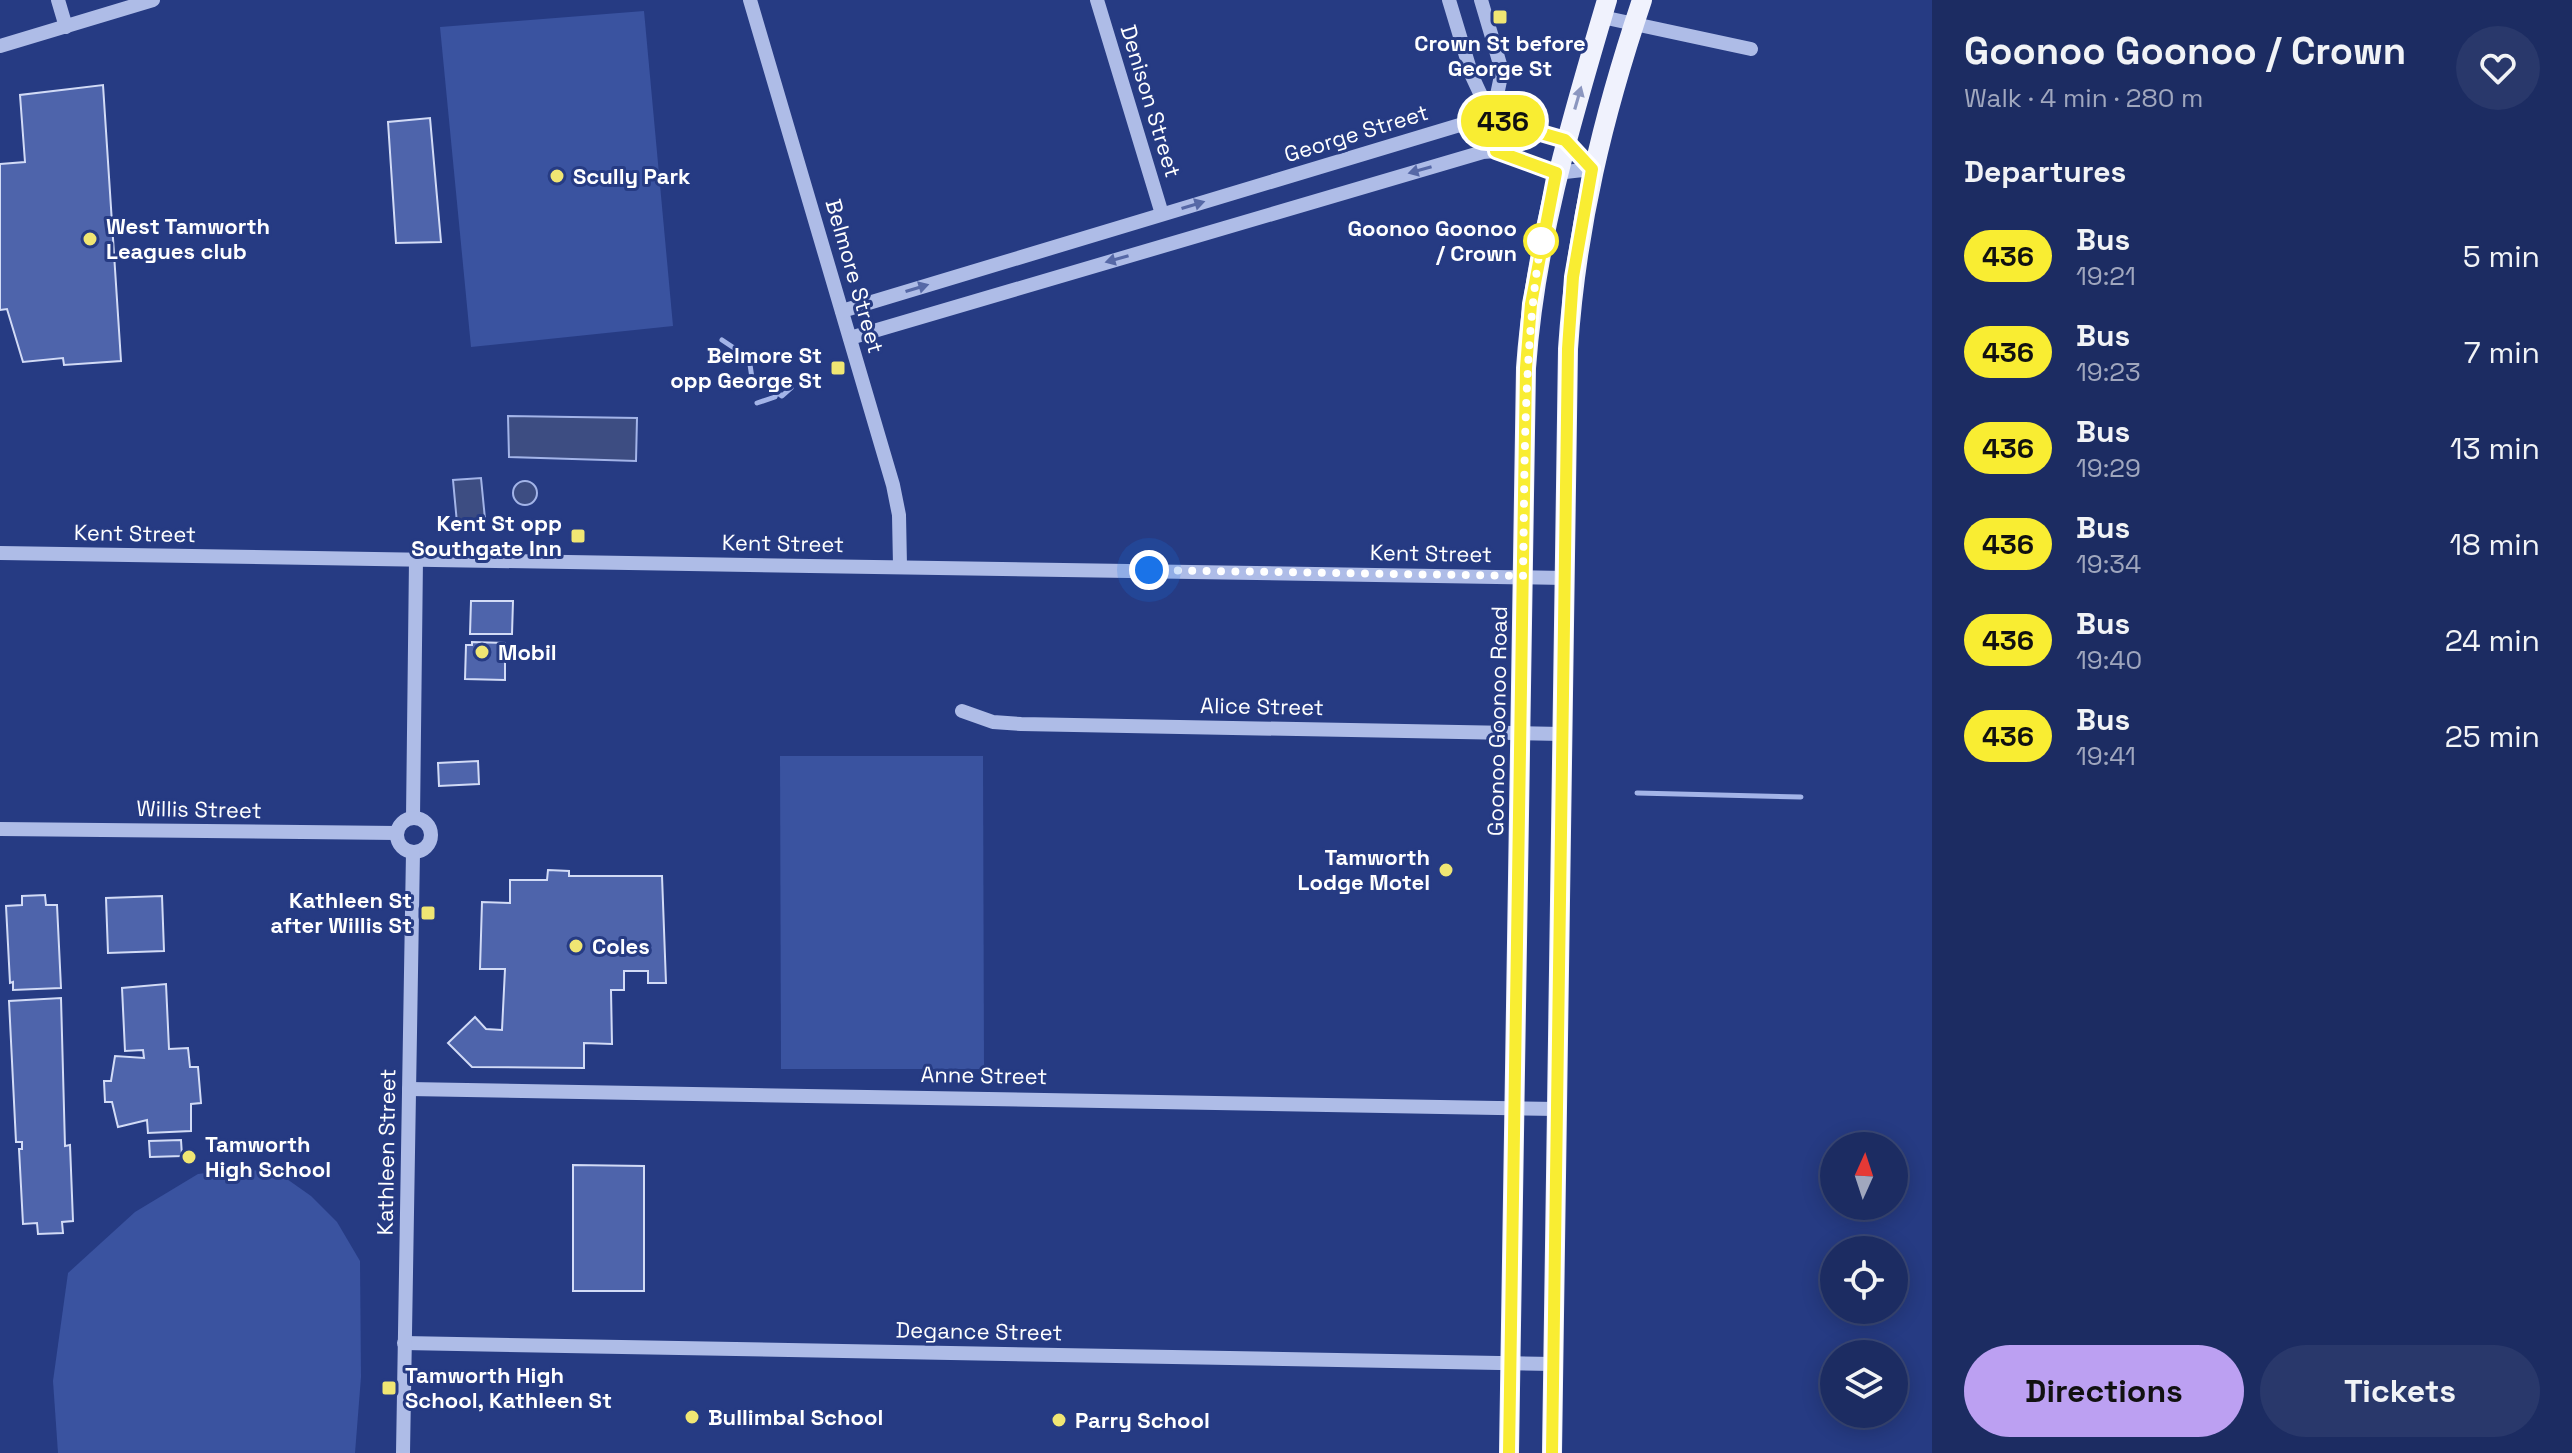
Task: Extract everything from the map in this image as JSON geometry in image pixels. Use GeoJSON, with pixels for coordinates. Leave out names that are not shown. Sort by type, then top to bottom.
{"type":"FeatureCollection","features":[{"type":"Feature","properties":{"kind":"main road"},"geometry":{"type":"LineString","coordinates":[[1552,1453],[1569,335],[1577,251],[1592,169],[1642,0]]}},
{"type":"Feature","properties":{"kind":"main road","name":"Goonoo Goonoo Road"},"geometry":{"type":"LineString","coordinates":[[1509,1453],[1523,576],[1531,304],[1556,173],[1605,9]]}},
{"type":"Feature","properties":{"kind":"street"},"geometry":{"type":"LineString","coordinates":[[58,0],[66,27]]}},
{"type":"Feature","properties":{"kind":"street"},"geometry":{"type":"LineString","coordinates":[[0,46],[153,0]]}},
{"type":"Feature","properties":{"kind":"street","name":"Belmore Street"},"geometry":{"type":"LineString","coordinates":[[750,0],[897,501],[900,566]]}},
{"type":"Feature","properties":{"kind":"street","name":"Denison Street"},"geometry":{"type":"LineString","coordinates":[[1097,0],[1162,214]]}},
{"type":"Feature","properties":{"kind":"street"},"geometry":{"type":"LineString","coordinates":[[1449,0],[1472,76],[1492,119],[1496,151]]}},
{"type":"Feature","properties":{"kind":"street"},"geometry":{"type":"LineString","coordinates":[[1481,0],[1502,71],[1492,119]]}},
{"type":"Feature","properties":{"kind":"street"},"geometry":{"type":"LineString","coordinates":[[1605,9],[1634,25],[1751,49]]}},
{"type":"Feature","properties":{"kind":"street","name":"George Street"},"geometry":{"type":"LineString","coordinates":[[842,311],[1473,121],[1492,119],[1565,140]]}},
{"type":"Feature","properties":{"kind":"street"},"geometry":{"type":"LineString","coordinates":[[1565,140],[1592,169]]}},
{"type":"Feature","properties":{"kind":"street"},"geometry":{"type":"LineString","coordinates":[[850,338],[1471,155],[1496,151],[1556,173],[1592,169]]}},
{"type":"Feature","properties":{"kind":"street","name":"Kent Street"},"geometry":{"type":"LineString","coordinates":[[0,553],[1565,578]]}},
{"type":"Feature","properties":{"kind":"street"},"geometry":{"type":"LineString","coordinates":[[413,818],[416,559]]}},
{"type":"Feature","properties":{"kind":"street","name":"Alice Street"},"geometry":{"type":"LineString","coordinates":[[962,711],[993,722],[1021,724],[1562,734]]}},
{"type":"Feature","properties":{"kind":"street"},"geometry":{"type":"LineString","coordinates":[[413,818],[423,820],[431,833],[425,848],[413,852],[399,844],[397,833],[404,821],[413,818]]}},
{"type":"Feature","properties":{"kind":"street","name":"Willis Street"},"geometry":{"type":"LineString","coordinates":[[0,829],[397,833]]}},
{"type":"Feature","properties":{"kind":"street","name":"Kathleen Street"},"geometry":{"type":"LineString","coordinates":[[403,1453],[413,852]]}},
{"type":"Feature","properties":{"kind":"street","name":"Anne Street"},"geometry":{"type":"LineString","coordinates":[[409,1089],[1557,1109]]}},
{"type":"Feature","properties":{"kind":"street","name":"Degance Street"},"geometry":{"type":"LineString","coordinates":[[404,1343],[1553,1364]]}},
{"type":"Feature","properties":{"kind":"shaded area","name":"Scully Park"},"geometry":{"type":"Polygon","coordinates":[[[644,11],[673,326],[471,347],[440,27],[644,11]]]}},
{"type":"Feature","properties":{"kind":"shaded area"},"geometry":{"type":"Polygon","coordinates":[[[508,416],[637,418],[636,461],[509,457],[508,416]]]}},
{"type":"Feature","properties":{"kind":"shaded area"},"geometry":{"type":"Polygon","coordinates":[[[481,478],[485,519],[457,523],[453,480],[481,478]]]}},
{"type":"Feature","properties":{"kind":"shaded area"},"geometry":{"type":"Polygon","coordinates":[[[525,481],[534,484],[537,493],[534,502],[525,505],[516,502],[513,493],[516,484],[525,481]]]}},
{"type":"Feature","properties":{"kind":"shaded area"},"geometry":{"type":"Polygon","coordinates":[[[780,756],[983,756],[984,1069],[781,1069],[780,756]]]}},
{"type":"Feature","properties":{"kind":"shaded area"},"geometry":{"type":"Polygon","coordinates":[[[237,1169],[277,1172],[311,1196],[337,1222],[360,1261],[361,1377],[355,1453],[58,1453],[53,1381],[68,1273],[135,1212],[198,1174],[237,1169]]]}},
{"type":"Feature","properties":{"kind":"building"},"geometry":{"type":"Polygon","coordinates":[[[103,85],[121,361],[64,365],[63,358],[23,362],[7,309],[0,310],[0,164],[25,162],[20,95],[103,85]]]}},
{"type":"Feature","properties":{"kind":"building"},"geometry":{"type":"Polygon","coordinates":[[[430,118],[441,242],[396,243],[388,122],[430,118]]]}},
{"type":"Feature","properties":{"kind":"building"},"geometry":{"type":"Polygon","coordinates":[[[471,601],[513,601],[512,634],[470,634],[471,601]]]}},
{"type":"Feature","properties":{"kind":"building"},"geometry":{"type":"Polygon","coordinates":[[[472,642],[505,643],[505,680],[465,679],[466,645],[472,645],[472,642]]]}},
{"type":"Feature","properties":{"kind":"building"},"geometry":{"type":"Polygon","coordinates":[[[478,761],[479,784],[439,786],[438,763],[478,761]]]}},
{"type":"Feature","properties":{"kind":"building"},"geometry":{"type":"Polygon","coordinates":[[[548,870],[569,871],[569,876],[662,876],[666,983],[648,983],[648,971],[624,971],[624,990],[611,990],[612,1044],[584,1043],[584,1068],[472,1067],[448,1043],[475,1017],[486,1029],[502,1030],[505,969],[480,969],[482,902],[510,903],[510,880],[547,880],[548,870]]]}},
{"type":"Feature","properties":{"kind":"building"},"geometry":{"type":"Polygon","coordinates":[[[45,895],[46,905],[57,905],[61,988],[13,990],[13,982],[10,983],[6,906],[22,905],[22,896],[45,895]]]}},
{"type":"Feature","properties":{"kind":"building"},"geometry":{"type":"Polygon","coordinates":[[[162,896],[164,951],[108,953],[106,898],[162,896]]]}},
{"type":"Feature","properties":{"kind":"building"},"geometry":{"type":"Polygon","coordinates":[[[166,984],[169,1049],[188,1048],[190,1067],[198,1067],[201,1103],[191,1104],[191,1131],[148,1133],[147,1120],[118,1127],[112,1102],[105,1102],[104,1081],[111,1081],[115,1056],[144,1058],[143,1050],[125,1051],[122,988],[166,984]]]}},
{"type":"Feature","properties":{"kind":"building"},"geometry":{"type":"Polygon","coordinates":[[[61,998],[65,1146],[70,1145],[73,1221],[62,1222],[63,1233],[38,1234],[37,1223],[23,1224],[19,1149],[22,1149],[22,1142],[16,1142],[9,1001],[61,998]]]}},
{"type":"Feature","properties":{"kind":"building"},"geometry":{"type":"Polygon","coordinates":[[[181,1140],[182,1156],[150,1157],[149,1141],[181,1140]]]}},
{"type":"Feature","properties":{"kind":"building"},"geometry":{"type":"Polygon","coordinates":[[[573,1165],[644,1166],[644,1291],[573,1291],[573,1165]]]}},
{"type":"Feature","properties":{"kind":"waterway"},"geometry":{"type":"LineString","coordinates":[[722,340],[749,358],[752,378],[766,383],[769,385],[774,390],[777,393],[782,396],[791,388],[780,382],[775,397],[757,403]]}},
{"type":"Feature","properties":{"kind":"waterway"},"geometry":{"type":"LineString","coordinates":[[1637,793],[1801,797]]}},
{"type":"Feature","properties":{"kind":"bus line","name":"436"},"geometry":{"type":"LineString","coordinates":[[1509,1453],[1526,368],[1531,304],[1556,173],[1496,151],[1492,119],[1565,140],[1592,169],[1580,224],[1568,349],[1552,1453]]}},
{"type":"Feature","properties":{"kind":"place","name":"Crown St before George St"},"geometry":{"type":"Point","coordinates":[1500,17]}},
{"type":"Feature","properties":{"kind":"place","name":"Scully Park"},"geometry":{"type":"Point","coordinates":[557,176]}},
{"type":"Feature","properties":{"kind":"place","name":"West Tamworth Leagues club"},"geometry":{"type":"Point","coordinates":[90,239]}},
{"type":"Feature","properties":{"kind":"place","name":"Goonoo Goonoo / Crown"},"geometry":{"type":"Point","coordinates":[1541,241]}},
{"type":"Feature","properties":{"kind":"place","name":"Belmore St opp George St"},"geometry":{"type":"Point","coordinates":[838,368]}},
{"type":"Feature","properties":{"kind":"place","name":"Kent St opp Southgate Inn"},"geometry":{"type":"Point","coordinates":[578,536]}},
{"type":"Feature","properties":{"kind":"place","name":"Mobil"},"geometry":{"type":"Point","coordinates":[482,652]}},
{"type":"Feature","properties":{"kind":"place","name":"Tamworth Lodge Motel"},"geometry":{"type":"Point","coordinates":[1446,870]}},
{"type":"Feature","properties":{"kind":"place","name":"Kathleen St after Willis St"},"geometry":{"type":"Point","coordinates":[428,913]}},
{"type":"Feature","properties":{"kind":"place","name":"Coles"},"geometry":{"type":"Point","coordinates":[576,946]}},
{"type":"Feature","properties":{"kind":"place","name":"Tamworth High School"},"geometry":{"type":"Point","coordinates":[189,1157]}},
{"type":"Feature","properties":{"kind":"place","name":"Tamworth High School, Kathleen St"},"geometry":{"type":"Point","coordinates":[389,1388]}},
{"type":"Feature","properties":{"kind":"place","name":"Bullimbal School"},"geometry":{"type":"Point","coordinates":[692,1417]}},
{"type":"Feature","properties":{"kind":"place","name":"Parry School"},"geometry":{"type":"Point","coordinates":[1059,1420]}},
{"type":"Feature","properties":{"kind":"route"},"geometry":{"type":"LineString","coordinates":[[1149,570],[1523,576],[1526,368],[1531,304],[1542,236],[1541,241]]}}]}
